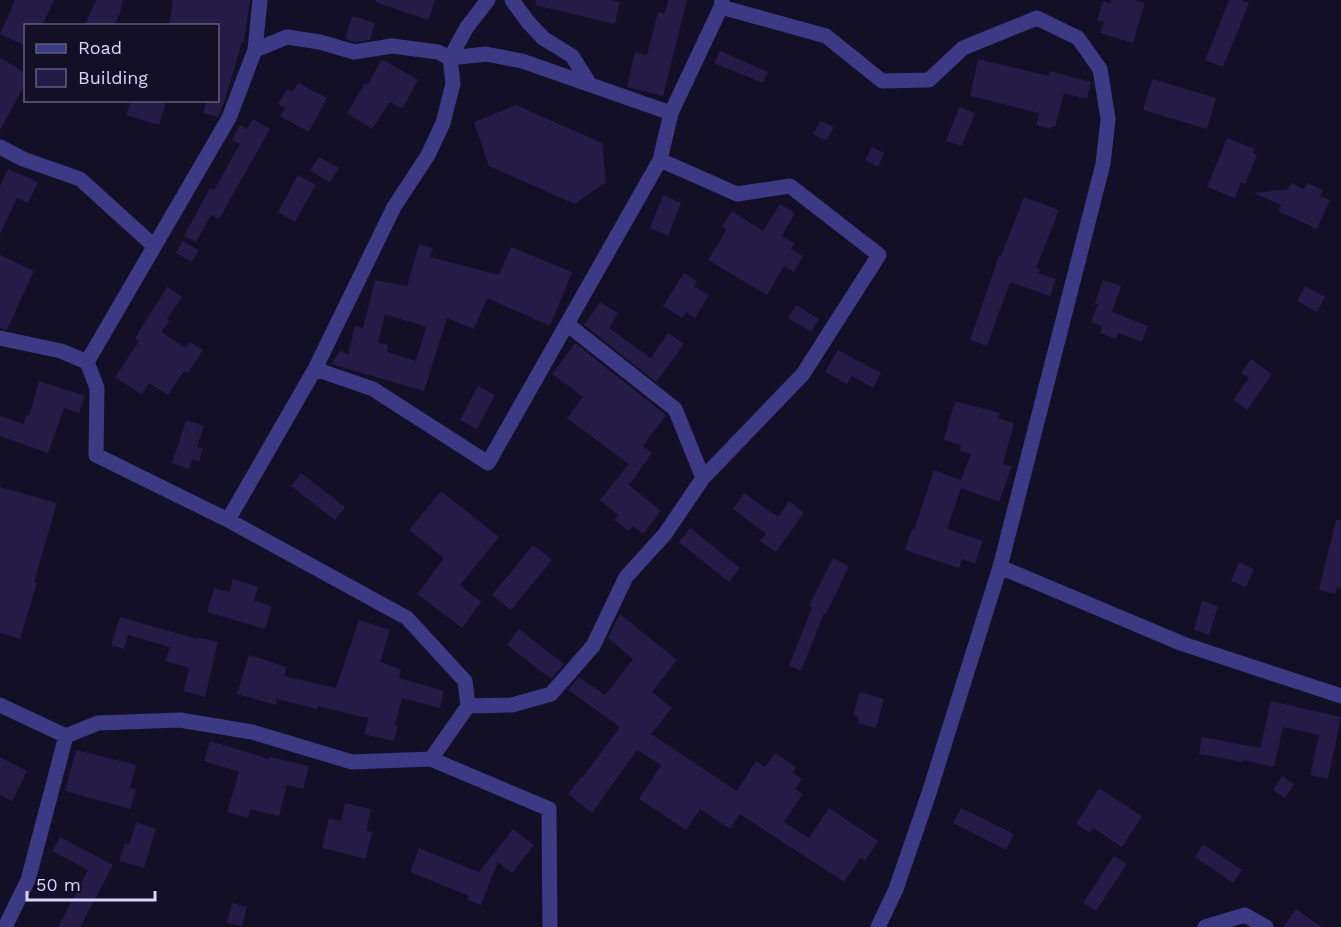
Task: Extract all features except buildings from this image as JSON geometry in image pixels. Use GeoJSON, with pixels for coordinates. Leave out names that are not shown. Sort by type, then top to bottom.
{"type":"FeatureCollection","features":[{"type":"Feature","properties":{"kind":"street"},"geometry":{"type":"LineString","coordinates":[[87,362],[229,118],[255,50],[260,0]]}},
{"type":"Feature","properties":{"kind":"street"},"geometry":{"type":"LineString","coordinates":[[228,520],[315,369],[394,207],[428,155],[443,123],[453,84],[450,58],[467,27],[488,0]]}},
{"type":"Feature","properties":{"kind":"street"},"geometry":{"type":"LineString","coordinates":[[512,0],[543,38],[572,56],[589,83]]}},
{"type":"Feature","properties":{"kind":"street"},"geometry":{"type":"LineString","coordinates":[[315,369],[373,390],[488,462],[660,160],[671,113],[721,3],[826,36],[882,81],[929,80],[963,48],[1037,18],[1078,38],[1100,69],[1108,119],[1102,164],[1000,567],[929,793],[896,889],[878,927]]}},
{"type":"Feature","properties":{"kind":"street"},"geometry":{"type":"LineString","coordinates":[[255,50],[287,37],[320,42],[354,52],[392,46],[438,52],[450,58],[486,54],[522,62],[589,83],[671,113]]}},
{"type":"Feature","properties":{"kind":"street"},"geometry":{"type":"LineString","coordinates":[[0,147],[23,159],[80,179],[154,246]]}},
{"type":"Feature","properties":{"kind":"street"},"geometry":{"type":"LineString","coordinates":[[468,706],[512,705],[551,694],[593,646],[626,577],[664,534],[703,478],[803,374],[879,255],[790,186],[736,194],[660,160]]}},
{"type":"Feature","properties":{"kind":"street"},"geometry":{"type":"LineString","coordinates":[[567,324],[675,409],[703,478]]}},
{"type":"Feature","properties":{"kind":"street"},"geometry":{"type":"LineString","coordinates":[[0,338],[61,351],[87,362],[97,388],[96,455],[228,520],[407,618],[465,681],[468,706],[431,759]]}},
{"type":"Feature","properties":{"kind":"street"},"geometry":{"type":"LineString","coordinates":[[1000,567],[1183,644],[1341,696]]}},
{"type":"Feature","properties":{"kind":"street"},"geometry":{"type":"LineString","coordinates":[[0,705],[66,736],[98,723],[180,720],[252,732],[352,762],[431,759],[549,809],[550,927]]}},
{"type":"Feature","properties":{"kind":"street"},"geometry":{"type":"LineString","coordinates":[[5,927],[28,880],[66,736]]}},
{"type":"Feature","properties":{"kind":"street"},"geometry":{"type":"LineString","coordinates":[[1205,927],[1245,915],[1266,927]]}}]}
